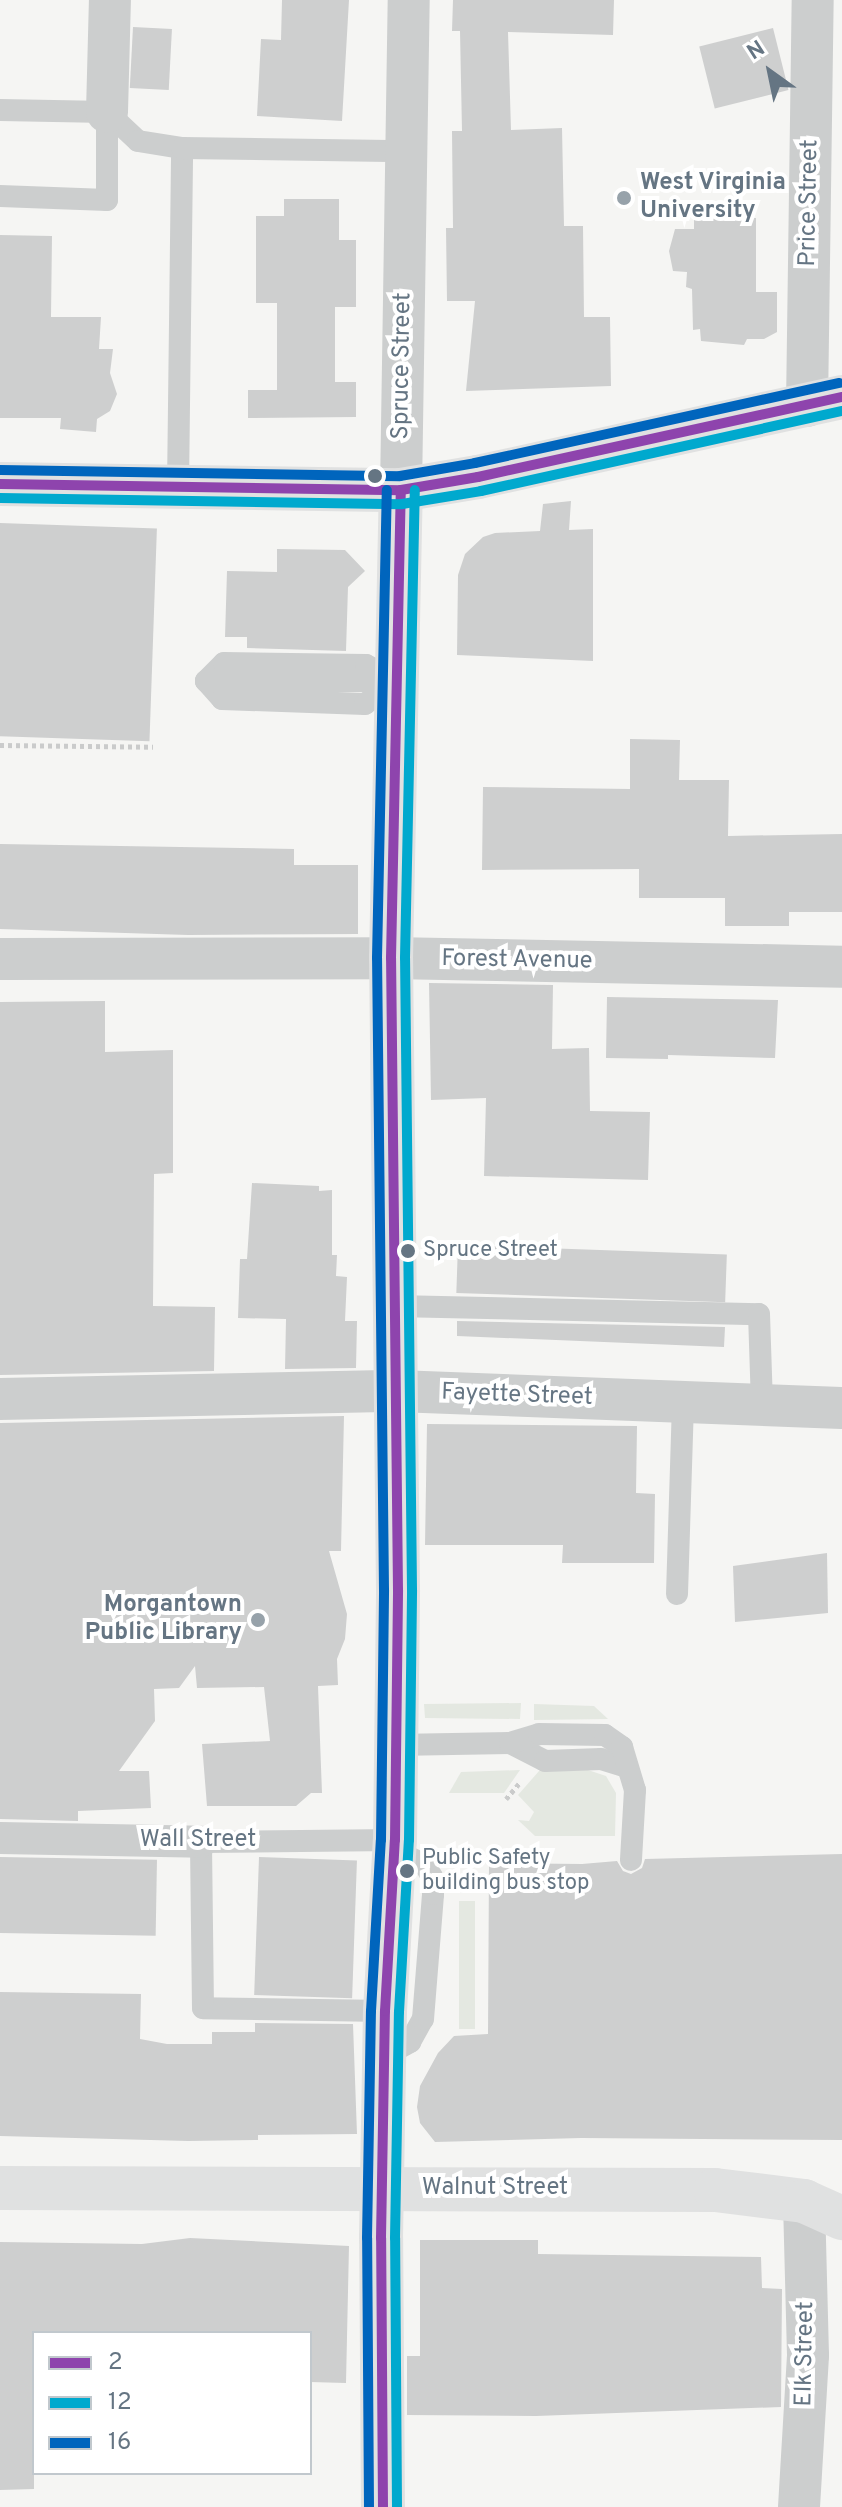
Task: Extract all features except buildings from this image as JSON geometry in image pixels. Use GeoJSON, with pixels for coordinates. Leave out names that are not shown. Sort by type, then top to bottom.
{"type":"FeatureCollection","features":[{"type":"Feature","properties":{"kind":"main road"},"geometry":{"type":"LineString","coordinates":[[0,484],[401,490],[824,402]]}},
{"type":"Feature","properties":{"kind":"main road","name":"Spruce Street"},"geometry":{"type":"LineString","coordinates":[[383,2507],[385,2011],[395,1845],[397,1391],[391,958],[401,490]]}},
{"type":"Feature","properties":{"kind":"main road","name":"Walnut Street"},"geometry":{"type":"LineString","coordinates":[[0,2188],[715,2190],[823,2210]]}},
{"type":"Feature","properties":{"kind":"street"},"geometry":{"type":"LineString","coordinates":[[107,112],[110,0]]}},
{"type":"Feature","properties":{"kind":"street","name":"Spruce Street"},"geometry":{"type":"LineString","coordinates":[[401,490],[409,0]]}},
{"type":"Feature","properties":{"kind":"street","name":"Price Street"},"geometry":{"type":"LineString","coordinates":[[813,0],[824,402]]}},
{"type":"Feature","properties":{"kind":"street","name":"Forest Avenue"},"geometry":{"type":"LineString","coordinates":[[0,959],[391,958],[842,967]]}},
{"type":"Feature","properties":{"kind":"street","name":"Fayette Street"},"geometry":{"type":"LineString","coordinates":[[0,1399],[397,1391],[842,1408]]}},
{"type":"Feature","properties":{"kind":"street","name":"Wall Street"},"geometry":{"type":"LineString","coordinates":[[0,1838],[201,1842]]}},
{"type":"Feature","properties":{"kind":"street","name":"Elk Street"},"geometry":{"type":"LineString","coordinates":[[799,2507],[808,2355],[823,2210]]}},
{"type":"Feature","properties":{"kind":"lane"},"geometry":{"type":"LineString","coordinates":[[0,110],[107,112],[138,141],[182,148],[406,151]]}},
{"type":"Feature","properties":{"kind":"lane"},"geometry":{"type":"LineString","coordinates":[[0,196],[107,200],[107,112]]}},
{"type":"Feature","properties":{"kind":"lane"},"geometry":{"type":"LineString","coordinates":[[178,487],[182,148]]}},
{"type":"Feature","properties":{"kind":"lane"},"geometry":{"type":"LineString","coordinates":[[224,663],[366,665],[396,681],[365,704],[222,699],[206,681],[224,663]]}},
{"type":"Feature","properties":{"kind":"lane"},"geometry":{"type":"LineString","coordinates":[[395,1306],[759,1314],[762,1403]]}},
{"type":"Feature","properties":{"kind":"lane"},"geometry":{"type":"LineString","coordinates":[[677,1594],[683,1403]]}},
{"type":"Feature","properties":{"kind":"lane"},"geometry":{"type":"LineString","coordinates":[[395,1745],[510,1743],[545,1761],[601,1759],[627,1767],[635,1790],[631,1860]]}},
{"type":"Feature","properties":{"kind":"lane"},"geometry":{"type":"LineString","coordinates":[[201,1842],[203,2008],[385,2011]]}},
{"type":"Feature","properties":{"kind":"lane","name":"Wall Street"},"geometry":{"type":"LineString","coordinates":[[201,1842],[395,1845]]}},
{"type":"Feature","properties":{"kind":"lane"},"geometry":{"type":"LineString","coordinates":[[385,2056],[410,2042],[423,2019],[433,1894],[432,1877],[425,1865],[395,1845]]}},
{"type":"Feature","properties":{"kind":"path"},"geometry":{"type":"LineString","coordinates":[[0,745],[153,747]]}},
{"type":"Feature","properties":{"kind":"path"},"geometry":{"type":"LineString","coordinates":[[506,1799],[522,1779]]}},
{"type":"Feature","properties":{"kind":"shaded area"},"geometry":{"type":"Polygon","coordinates":[[[521,1703],[520,1719],[425,1718],[424,1704],[521,1703]]]}},
{"type":"Feature","properties":{"kind":"shaded area"},"geometry":{"type":"Polygon","coordinates":[[[534,1704],[594,1706],[608,1719],[534,1720],[534,1704]]]}},
{"type":"Feature","properties":{"kind":"shaded area"},"geometry":{"type":"Polygon","coordinates":[[[520,1770],[504,1793],[449,1793],[461,1772],[520,1770]]]}},
{"type":"Feature","properties":{"kind":"shaded area"},"geometry":{"type":"Polygon","coordinates":[[[588,1770],[606,1776],[616,1793],[615,1836],[535,1836],[518,1820],[529,1821],[534,1812],[518,1795],[539,1771],[588,1770]]]}},
{"type":"Feature","properties":{"kind":"shaded area"},"geometry":{"type":"Polygon","coordinates":[[[459,1901],[475,1901],[475,2029],[459,2029],[459,1901]]]}},
{"type":"Feature","properties":{"kind":"transit line","name":"16"},"geometry":{"type":"LineString","coordinates":[[0,470],[400,476],[475,463],[839,383]]}},
{"type":"Feature","properties":{"kind":"transit line","name":"2"},"geometry":{"type":"LineString","coordinates":[[0,484],[401,490],[478,477],[842,397]]}},
{"type":"Feature","properties":{"kind":"transit line","name":"12"},"geometry":{"type":"LineString","coordinates":[[0,498],[402,504],[481,491],[842,411]]}},
{"type":"Feature","properties":{"kind":"transit line","name":"16"},"geometry":{"type":"LineString","coordinates":[[369,2507],[367,2238],[371,2011],[381,1840],[384,1590],[377,958],[387,490]]}},
{"type":"Feature","properties":{"kind":"transit line","name":"2"},"geometry":{"type":"LineString","coordinates":[[383,2507],[381,2238],[385,2011],[395,1840],[398,1590],[391,958],[401,490]]}},
{"type":"Feature","properties":{"kind":"transit line","name":"12"},"geometry":{"type":"LineString","coordinates":[[397,2507],[395,2238],[399,2012],[409,1840],[412,1590],[405,958],[415,490]]}},
{"type":"Feature","properties":{"kind":"place","name":"West Virginia University"},"geometry":{"type":"Point","coordinates":[624,198]}},
{"type":"Feature","properties":{"kind":"place","name":"Spruce Street"},"geometry":{"type":"Point","coordinates":[408,1251]}},
{"type":"Feature","properties":{"kind":"place","name":"Morgantown Public Library"},"geometry":{"type":"Point","coordinates":[258,1620]}},
{"type":"Feature","properties":{"kind":"place","name":"Public Safety building bus stop"},"geometry":{"type":"Point","coordinates":[407,1871]}}]}
